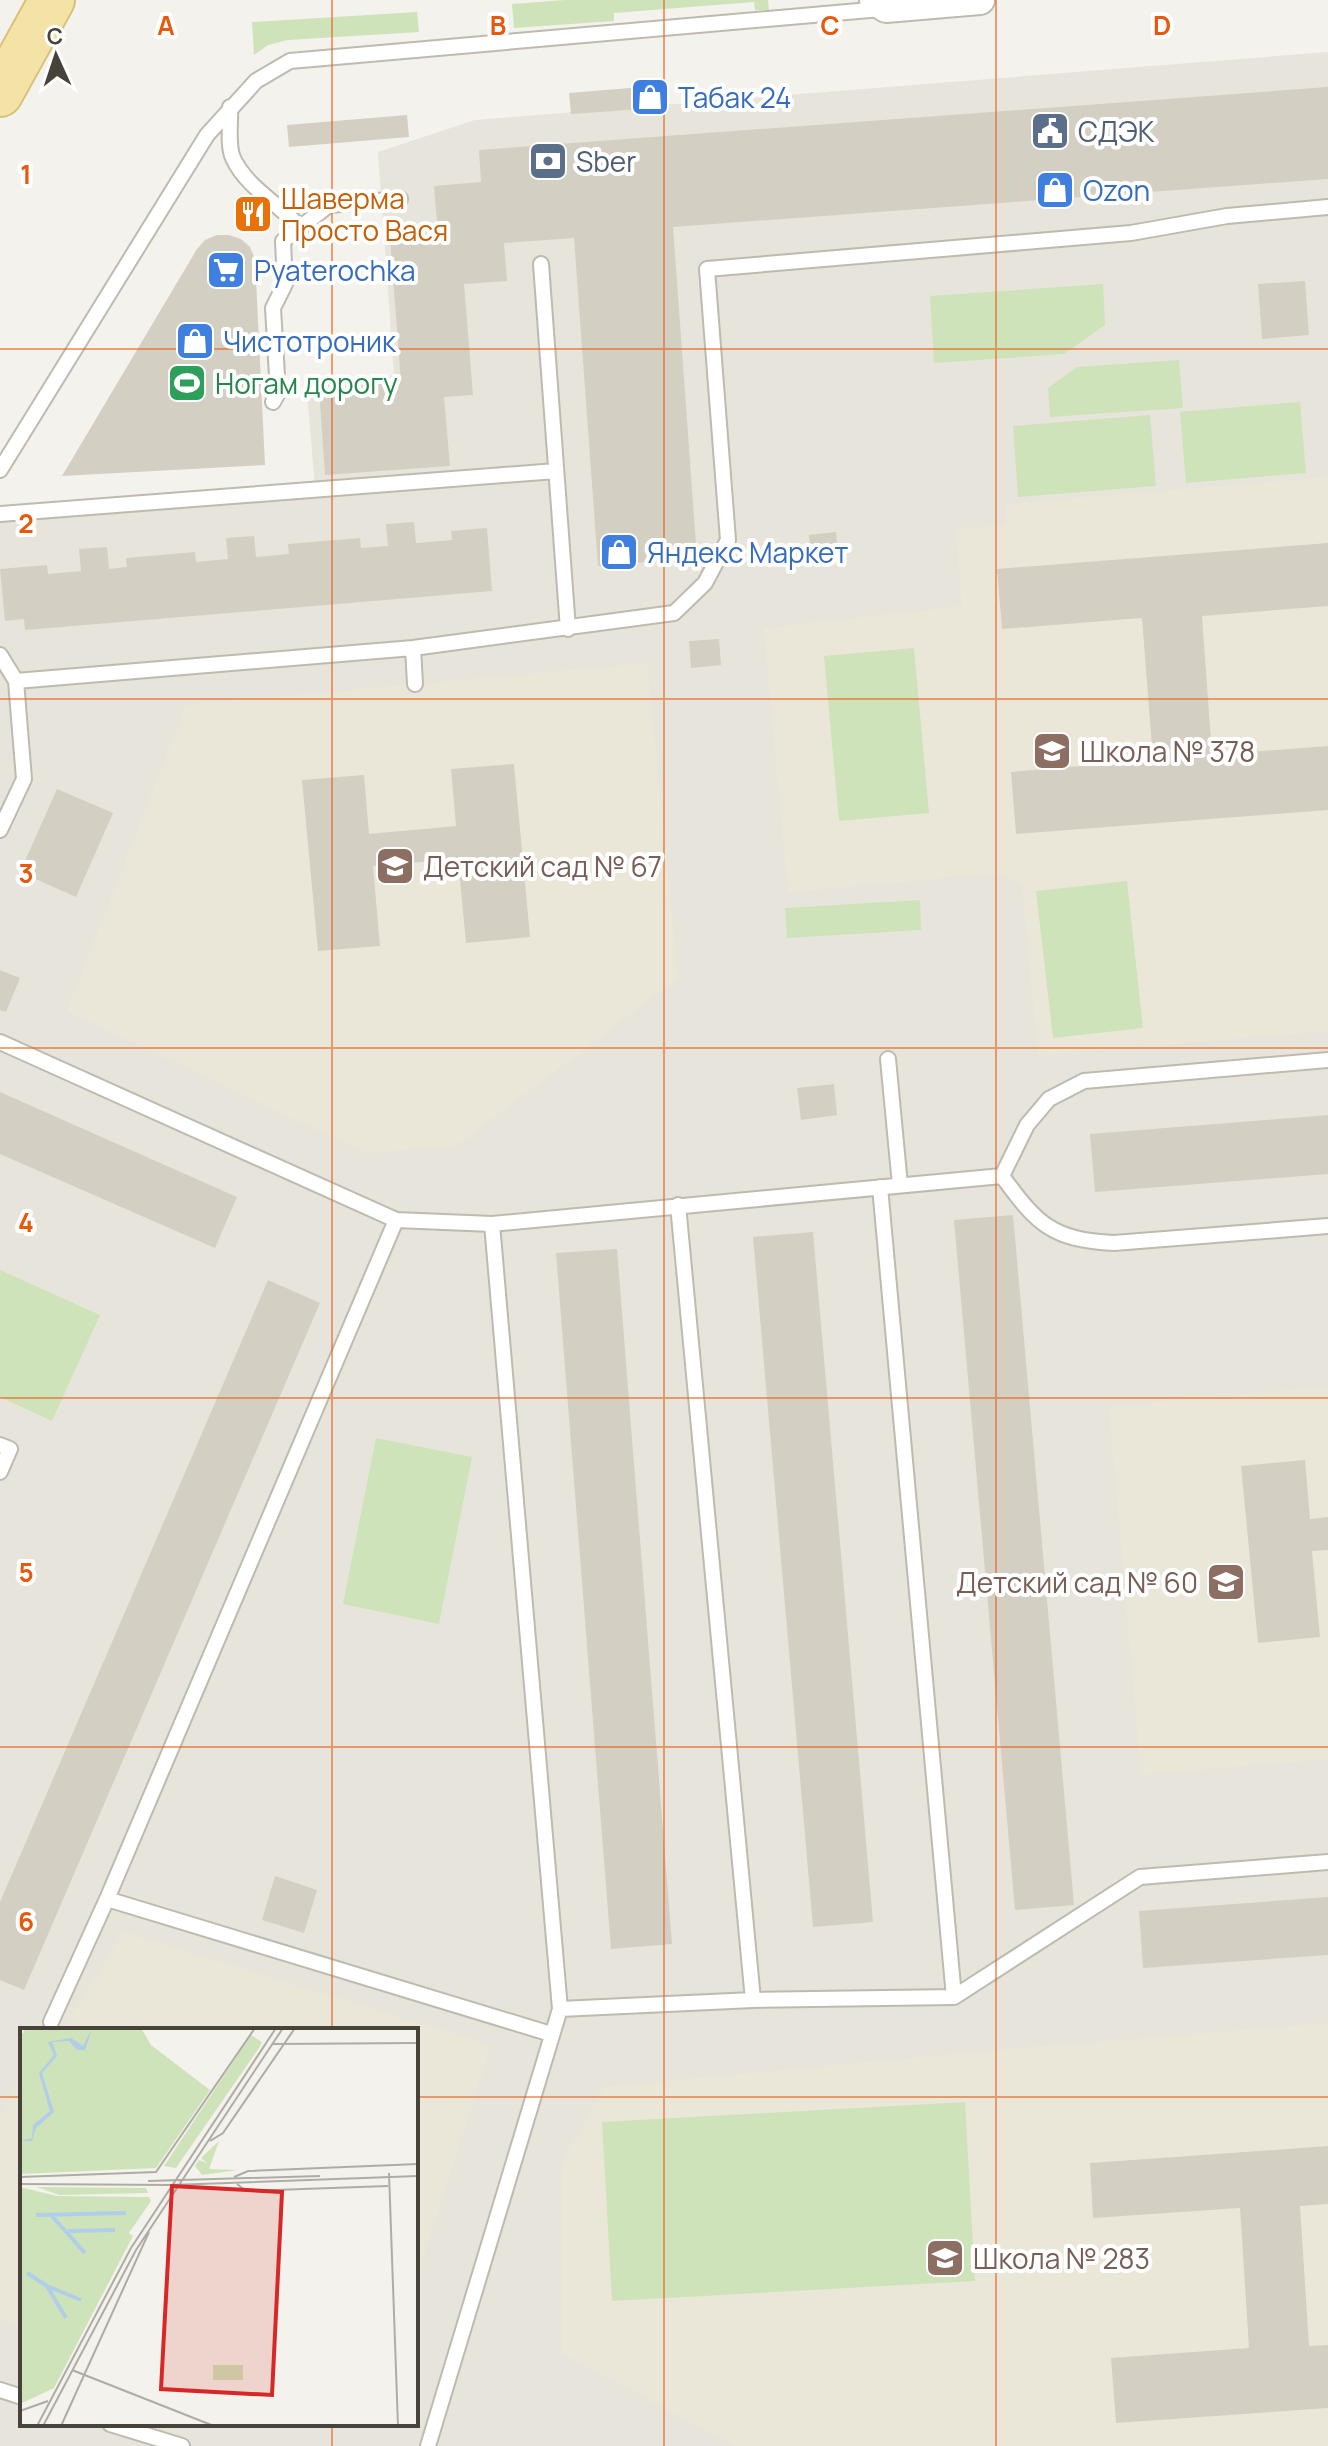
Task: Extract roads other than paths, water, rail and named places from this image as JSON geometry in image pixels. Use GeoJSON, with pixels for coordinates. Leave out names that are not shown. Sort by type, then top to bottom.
{"type":"FeatureCollection","features":[{"type":"Feature","properties":{"kind":"main road"},"geometry":{"type":"LineString","coordinates":[[0,94],[52,0]]}},
{"type":"Feature","properties":{"kind":"street"},"geometry":{"type":"LineString","coordinates":[[880,4],[980,0]]}},
{"type":"Feature","properties":{"kind":"lane"},"geometry":{"type":"LineString","coordinates":[[0,470],[204,139],[256,81],[290,61],[880,4]]}},
{"type":"Feature","properties":{"kind":"lane"},"geometry":{"type":"LineString","coordinates":[[230,107],[232,156],[248,181],[285,210],[301,228]]}},
{"type":"Feature","properties":{"kind":"lane"},"geometry":{"type":"LineString","coordinates":[[273,402],[278,393],[273,308],[285,284],[283,241],[329,205],[400,199]]}},
{"type":"Feature","properties":{"kind":"lane"},"geometry":{"type":"LineString","coordinates":[[16,681],[413,648],[674,613],[705,583],[728,540],[707,269],[1131,233],[1227,216],[1328,207]]}},
{"type":"Feature","properties":{"kind":"lane"},"geometry":{"type":"LineString","coordinates":[[541,264],[568,629]]}},
{"type":"Feature","properties":{"kind":"lane"},"geometry":{"type":"LineString","coordinates":[[0,514],[556,471]]}},
{"type":"Feature","properties":{"kind":"lane"},"geometry":{"type":"LineString","coordinates":[[413,648],[415,684]]}},
{"type":"Feature","properties":{"kind":"lane"},"geometry":{"type":"LineString","coordinates":[[0,655],[16,681],[24,779],[0,830]]}},
{"type":"Feature","properties":{"kind":"lane"},"geometry":{"type":"LineString","coordinates":[[0,1042],[396,1220],[492,1224],[1002,1176]]}},
{"type":"Feature","properties":{"kind":"lane"},"geometry":{"type":"LineString","coordinates":[[888,1059],[900,1185]]}},
{"type":"Feature","properties":{"kind":"lane"},"geometry":{"type":"LineString","coordinates":[[1002,1176],[1027,1125],[1049,1099],[1084,1081],[1328,1060]]}},
{"type":"Feature","properties":{"kind":"lane"},"geometry":{"type":"LineString","coordinates":[[1002,1176],[1029,1214],[1059,1233],[1084,1242],[1114,1243],[1328,1226]]}},
{"type":"Feature","properties":{"kind":"lane"},"geometry":{"type":"LineString","coordinates":[[880,1187],[954,1997]]}},
{"type":"Feature","properties":{"kind":"lane"},"geometry":{"type":"LineString","coordinates":[[678,1205],[753,2000]]}},
{"type":"Feature","properties":{"kind":"lane"},"geometry":{"type":"LineString","coordinates":[[51,2022],[107,1899],[396,1220]]}},
{"type":"Feature","properties":{"kind":"lane"},"geometry":{"type":"LineString","coordinates":[[428,2446],[560,2009],[492,1224]]}},
{"type":"Feature","properties":{"kind":"lane"},"geometry":{"type":"LineString","coordinates":[[0,1445],[10,1449],[0,1472]]}},
{"type":"Feature","properties":{"kind":"lane"},"geometry":{"type":"LineString","coordinates":[[560,2009],[753,2000],[954,1997],[1140,1877],[1328,1862]]}},
{"type":"Feature","properties":{"kind":"lane"},"geometry":{"type":"LineString","coordinates":[[107,1899],[551,2034]]}},
{"type":"Feature","properties":{"kind":"lane"},"geometry":{"type":"LineString","coordinates":[[0,2390],[20,2396]]}},
{"type":"Feature","properties":{"kind":"lane"},"geometry":{"type":"LineString","coordinates":[[117,2426],[182,2446]]}},
{"type":"Feature","properties":{"kind":"place","name":"Табак 24"},"geometry":{"type":"Point","coordinates":[650,97]}},
{"type":"Feature","properties":{"kind":"place","name":"СДЭК"},"geometry":{"type":"Point","coordinates":[1050,131]}},
{"type":"Feature","properties":{"kind":"place","name":"Sber"},"geometry":{"type":"Point","coordinates":[548,161]}},
{"type":"Feature","properties":{"kind":"place","name":"Ozon"},"geometry":{"type":"Point","coordinates":[1055,190]}},
{"type":"Feature","properties":{"kind":"place","name":"Шаверма Просто Вася"},"geometry":{"type":"Point","coordinates":[253,214]}},
{"type":"Feature","properties":{"kind":"place","name":"Pyaterochka"},"geometry":{"type":"Point","coordinates":[226,270]}},
{"type":"Feature","properties":{"kind":"place","name":"Чистотроник"},"geometry":{"type":"Point","coordinates":[195,341]}},
{"type":"Feature","properties":{"kind":"place","name":"Ногам дорогу"},"geometry":{"type":"Point","coordinates":[187,383]}},
{"type":"Feature","properties":{"kind":"place","name":"Яндекс Маркет"},"geometry":{"type":"Point","coordinates":[619,552]}},
{"type":"Feature","properties":{"kind":"place","name":"Школа № 378"},"geometry":{"type":"Point","coordinates":[1052,751]}},
{"type":"Feature","properties":{"kind":"place","name":"Детский сад № 67"},"geometry":{"type":"Point","coordinates":[395,866]}},
{"type":"Feature","properties":{"kind":"place","name":"Детский сад № 60"},"geometry":{"type":"Point","coordinates":[1226,1582]}},
{"type":"Feature","properties":{"kind":"place","name":"Школа № 283"},"geometry":{"type":"Point","coordinates":[945,2258]}}]}
